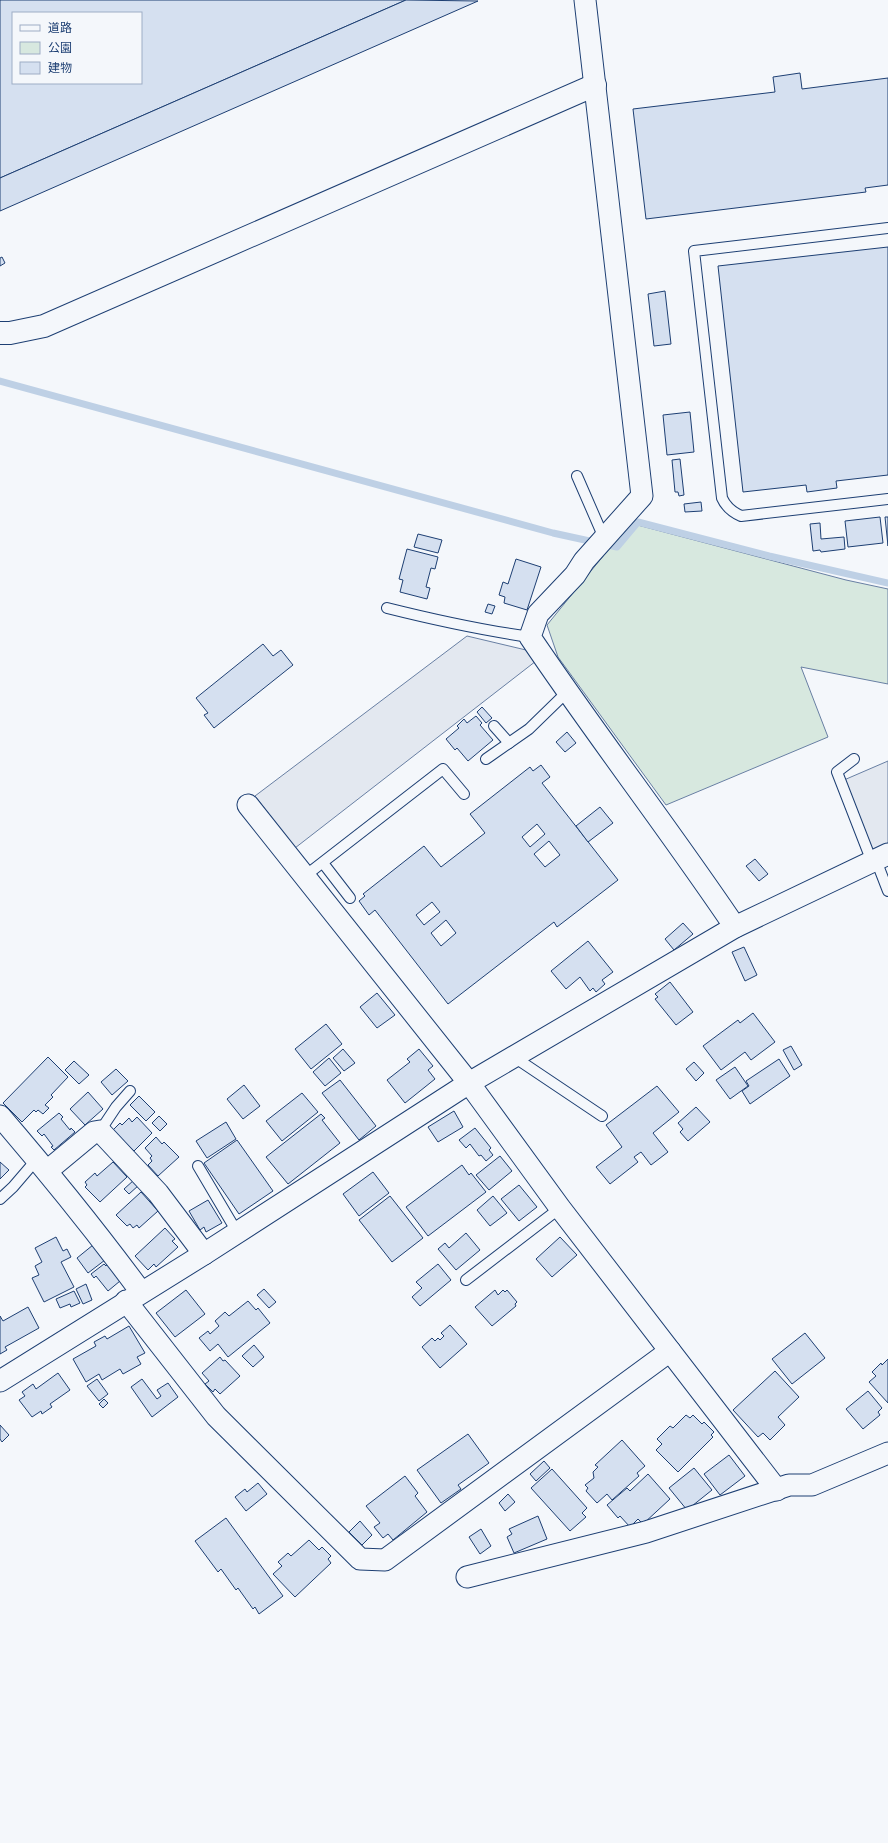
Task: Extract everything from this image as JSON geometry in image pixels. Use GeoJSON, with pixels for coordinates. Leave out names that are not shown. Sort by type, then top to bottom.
{"type":"FeatureCollection","features":[{"type":"Feature","properties":{"kind":"street"},"geometry":{"type":"LineString","coordinates":[[585,0],[642,496],[584,561],[575,576],[538,614],[530,637],[567,692],[632,779],[650,807],[690,859],[735,927]]}},
{"type":"Feature","properties":{"kind":"street"},"geometry":{"type":"LineString","coordinates":[[0,333],[10,333],[44,326],[595,85]]}},
{"type":"Feature","properties":{"kind":"street"},"geometry":{"type":"LineString","coordinates":[[248,805],[469,1083],[560,1208],[776,1490]]}},
{"type":"Feature","properties":{"kind":"street"},"geometry":{"type":"LineString","coordinates":[[0,1381],[204,1254],[469,1083],[735,927],[878,859]]}},
{"type":"Feature","properties":{"kind":"street"},"geometry":{"type":"LineString","coordinates":[[0,1116],[98,1233],[133,1297],[216,1416],[360,1559],[385,1560],[670,1351]]}},
{"type":"Feature","properties":{"kind":"street"},"geometry":{"type":"LineString","coordinates":[[42,1165],[94,1132],[100,1131],[158,1193],[204,1254]]}},
{"type":"Feature","properties":{"kind":"street"},"geometry":{"type":"LineString","coordinates":[[467,1577],[646,1532],[789,1485],[812,1485],[888,1453]]}},
{"type":"Feature","properties":{"kind":"lane"},"geometry":{"type":"LineString","coordinates":[[888,228],[694,251],[722,498],[725,505],[732,512],[741,516],[888,499]]}},
{"type":"Feature","properties":{"kind":"lane"},"geometry":{"type":"LineString","coordinates":[[577,476],[604,538]]}},
{"type":"Feature","properties":{"kind":"lane"},"geometry":{"type":"LineString","coordinates":[[387,608],[489,631],[530,637]]}},
{"type":"Feature","properties":{"kind":"lane"},"geometry":{"type":"LineString","coordinates":[[486,759],[529,729],[567,692]]}},
{"type":"Feature","properties":{"kind":"lane"},"geometry":{"type":"LineString","coordinates":[[494,726],[509,743]]}},
{"type":"Feature","properties":{"kind":"lane"},"geometry":{"type":"LineString","coordinates":[[854,760],[837,772],[878,859],[888,891]]}},
{"type":"Feature","properties":{"kind":"lane"},"geometry":{"type":"LineString","coordinates":[[305,876],[443,769],[464,794]]}},
{"type":"Feature","properties":{"kind":"lane"},"geometry":{"type":"LineString","coordinates":[[323,863],[350,898]]}},
{"type":"Feature","properties":{"kind":"lane"},"geometry":{"type":"LineString","coordinates":[[514,1057],[602,1116]]}},
{"type":"Feature","properties":{"kind":"lane"},"geometry":{"type":"LineString","coordinates":[[100,1131],[116,1107],[130,1091]]}},
{"type":"Feature","properties":{"kind":"lane"},"geometry":{"type":"LineString","coordinates":[[0,1199],[42,1165]]}},
{"type":"Feature","properties":{"kind":"lane"},"geometry":{"type":"LineString","coordinates":[[198,1166],[237,1232]]}},
{"type":"Feature","properties":{"kind":"lane"},"geometry":{"type":"LineString","coordinates":[[466,1280],[560,1208]]}},
{"type":"Feature","properties":{"kind":"green space"},"geometry":{"type":"Polygon","coordinates":[[[630,523],[846,580],[888,589],[888,684],[801,667],[828,737],[666,805],[558,657],[547,625],[630,523]]]}},
{"type":"Feature","properties":{"kind":"shaded area"},"geometry":{"type":"Polygon","coordinates":[[[467,636],[526,650],[536,661],[295,848],[255,796],[467,636]]]}},
{"type":"Feature","properties":{"kind":"shaded area"},"geometry":{"type":"Polygon","coordinates":[[[888,761],[888,843],[872,850],[844,780],[888,761]]]}},
{"type":"Feature","properties":{"kind":"building"},"geometry":{"type":"Polygon","coordinates":[[[0,0],[406,0],[0,178],[0,0]]]}},
{"type":"Feature","properties":{"kind":"building"},"geometry":{"type":"Polygon","coordinates":[[[406,0],[478,1],[0,211],[0,178],[406,0]]]}},
{"type":"Feature","properties":{"kind":"building"},"geometry":{"type":"Polygon","coordinates":[[[800,73],[802,89],[888,78],[888,185],[865,188],[866,192],[646,219],[633,109],[775,92],[773,77],[800,73]]]}},
{"type":"Feature","properties":{"kind":"building"},"geometry":{"type":"Polygon","coordinates":[[[888,247],[888,475],[836,481],[837,488],[807,492],[806,485],[743,492],[718,266],[888,247]]]}},
{"type":"Feature","properties":{"kind":"building"},"geometry":{"type":"Polygon","coordinates":[[[2,257],[5,263],[0,266],[0,258],[2,257]]]}},
{"type":"Feature","properties":{"kind":"building"},"geometry":{"type":"Polygon","coordinates":[[[665,291],[671,344],[654,346],[648,294],[665,291]]]}},
{"type":"Feature","properties":{"kind":"building"},"geometry":{"type":"Polygon","coordinates":[[[690,412],[694,452],[667,455],[663,415],[690,412]]]}},
{"type":"Feature","properties":{"kind":"building"},"geometry":{"type":"Polygon","coordinates":[[[680,459],[684,495],[679,496],[678,492],[675,492],[672,460],[680,459]]]}},
{"type":"Feature","properties":{"kind":"building"},"geometry":{"type":"Polygon","coordinates":[[[701,502],[702,511],[685,512],[684,504],[701,502]]]}},
{"type":"Feature","properties":{"kind":"building"},"geometry":{"type":"Polygon","coordinates":[[[880,517],[883,543],[848,547],[845,521],[880,517]]]}},
{"type":"Feature","properties":{"kind":"building"},"geometry":{"type":"Polygon","coordinates":[[[885,517],[888,517],[888,546],[885,517]]]}},
{"type":"Feature","properties":{"kind":"building"},"geometry":{"type":"Polygon","coordinates":[[[820,523],[821,539],[844,537],[845,549],[821,552],[820,550],[813,551],[810,524],[820,523]]]}},
{"type":"Feature","properties":{"kind":"building"},"geometry":{"type":"Polygon","coordinates":[[[418,534],[442,540],[438,553],[414,547],[418,534]]]}},
{"type":"Feature","properties":{"kind":"building"},"geometry":{"type":"Polygon","coordinates":[[[407,549],[438,557],[435,569],[431,568],[426,587],[430,588],[427,599],[400,592],[403,580],[399,579],[407,549]]]}},
{"type":"Feature","properties":{"kind":"building"},"geometry":{"type":"Polygon","coordinates":[[[516,559],[541,567],[527,610],[504,603],[505,597],[499,595],[503,582],[508,584],[516,559]]]}},
{"type":"Feature","properties":{"kind":"building"},"geometry":{"type":"Polygon","coordinates":[[[488,604],[495,606],[492,614],[485,612],[488,604]]]}},
{"type":"Feature","properties":{"kind":"building"},"geometry":{"type":"Polygon","coordinates":[[[263,644],[273,656],[281,650],[293,665],[214,728],[204,715],[208,713],[196,698],[263,644]]]}},
{"type":"Feature","properties":{"kind":"building"},"geometry":{"type":"Polygon","coordinates":[[[482,707],[492,718],[486,723],[477,712],[482,707]]]}},
{"type":"Feature","properties":{"kind":"building"},"geometry":{"type":"Polygon","coordinates":[[[476,716],[482,723],[480,725],[493,740],[468,761],[457,748],[455,750],[446,739],[459,728],[457,726],[464,719],[467,723],[476,716]]]}},
{"type":"Feature","properties":{"kind":"building"},"geometry":{"type":"Polygon","coordinates":[[[567,732],[576,743],[565,752],[556,742],[567,732]]]}},
{"type":"Feature","properties":{"kind":"building"},"geometry":{"type":"Polygon","coordinates":[[[541,765],[550,777],[542,783],[618,880],[557,927],[554,922],[448,1004],[375,910],[369,915],[359,901],[365,896],[363,894],[424,846],[441,867],[485,833],[470,814],[530,767],[533,771],[541,765]],[[537,824],[522,837],[530,847],[545,834],[537,824]],[[549,841],[534,854],[545,867],[560,855],[549,841]],[[432,902],[416,915],[424,925],[440,912],[432,902]],[[446,920],[431,933],[441,946],[456,933],[446,920]]]}},
{"type":"Feature","properties":{"kind":"building"},"geometry":{"type":"Polygon","coordinates":[[[600,807],[613,823],[588,842],[576,826],[600,807]]]}},
{"type":"Feature","properties":{"kind":"building"},"geometry":{"type":"Polygon","coordinates":[[[755,859],[768,874],[759,881],[746,866],[755,859]]]}},
{"type":"Feature","properties":{"kind":"building"},"geometry":{"type":"Polygon","coordinates":[[[683,923],[693,934],[674,950],[665,939],[683,923]]]}},
{"type":"Feature","properties":{"kind":"building"},"geometry":{"type":"Polygon","coordinates":[[[588,941],[613,972],[602,980],[605,984],[596,992],[593,988],[590,991],[580,977],[566,989],[551,971],[588,941]]]}},
{"type":"Feature","properties":{"kind":"building"},"geometry":{"type":"Polygon","coordinates":[[[744,947],[757,975],[745,981],[732,952],[744,947]]]}},
{"type":"Feature","properties":{"kind":"building"},"geometry":{"type":"Polygon","coordinates":[[[670,982],[693,1012],[676,1025],[655,999],[658,997],[655,994],[670,982]]]}},
{"type":"Feature","properties":{"kind":"building"},"geometry":{"type":"Polygon","coordinates":[[[377,993],[395,1015],[377,1028],[360,1007],[377,993]]]}},
{"type":"Feature","properties":{"kind":"building"},"geometry":{"type":"Polygon","coordinates":[[[753,1013],[775,1042],[751,1060],[745,1052],[721,1070],[703,1046],[738,1020],[740,1023],[753,1013]]]}},
{"type":"Feature","properties":{"kind":"building"},"geometry":{"type":"Polygon","coordinates":[[[326,1024],[342,1044],[311,1069],[295,1049],[326,1024]]]}},
{"type":"Feature","properties":{"kind":"building"},"geometry":{"type":"Polygon","coordinates":[[[791,1046],[802,1065],[794,1070],[783,1050],[791,1046]]]}},
{"type":"Feature","properties":{"kind":"building"},"geometry":{"type":"Polygon","coordinates":[[[343,1049],[355,1063],[344,1071],[333,1058],[343,1049]]]}},
{"type":"Feature","properties":{"kind":"building"},"geometry":{"type":"Polygon","coordinates":[[[419,1049],[433,1066],[428,1070],[435,1079],[405,1103],[387,1080],[410,1062],[407,1059],[419,1049]]]}},
{"type":"Feature","properties":{"kind":"building"},"geometry":{"type":"Polygon","coordinates":[[[48,1057],[68,1077],[51,1095],[53,1097],[45,1105],[49,1108],[43,1114],[38,1110],[36,1112],[34,1110],[22,1122],[3,1103],[48,1057]]]}},
{"type":"Feature","properties":{"kind":"building"},"geometry":{"type":"Polygon","coordinates":[[[329,1058],[341,1073],[325,1086],[313,1072],[329,1058]]]}},
{"type":"Feature","properties":{"kind":"building"},"geometry":{"type":"Polygon","coordinates":[[[779,1059],[790,1076],[750,1104],[742,1091],[749,1086],[746,1081],[779,1059]]]}},
{"type":"Feature","properties":{"kind":"building"},"geometry":{"type":"Polygon","coordinates":[[[74,1061],[89,1075],[79,1084],[65,1070],[74,1061]]]}},
{"type":"Feature","properties":{"kind":"building"},"geometry":{"type":"Polygon","coordinates":[[[694,1062],[704,1073],[696,1081],[686,1069],[694,1062]]]}},
{"type":"Feature","properties":{"kind":"building"},"geometry":{"type":"Polygon","coordinates":[[[735,1067],[748,1086],[730,1099],[716,1080],[735,1067]]]}},
{"type":"Feature","properties":{"kind":"building"},"geometry":{"type":"Polygon","coordinates":[[[116,1069],[128,1081],[112,1095],[101,1082],[116,1069]]]}},
{"type":"Feature","properties":{"kind":"building"},"geometry":{"type":"Polygon","coordinates":[[[340,1080],[376,1126],[359,1140],[322,1093],[340,1080]]]}},
{"type":"Feature","properties":{"kind":"building"},"geometry":{"type":"Polygon","coordinates":[[[244,1085],[260,1106],[243,1119],[227,1099],[244,1085]]]}},
{"type":"Feature","properties":{"kind":"building"},"geometry":{"type":"Polygon","coordinates":[[[657,1086],[679,1112],[653,1133],[668,1152],[651,1165],[641,1152],[634,1157],[638,1162],[610,1184],[596,1167],[622,1147],[606,1125],[657,1086]]]}},
{"type":"Feature","properties":{"kind":"building"},"geometry":{"type":"Polygon","coordinates":[[[88,1092],[103,1109],[85,1125],[70,1109],[88,1092]]]}},
{"type":"Feature","properties":{"kind":"building"},"geometry":{"type":"Polygon","coordinates":[[[302,1093],[318,1112],[282,1141],[266,1121],[302,1093]]]}},
{"type":"Feature","properties":{"kind":"building"},"geometry":{"type":"Polygon","coordinates":[[[139,1096],[155,1112],[146,1121],[130,1105],[139,1096]]]}},
{"type":"Feature","properties":{"kind":"building"},"geometry":{"type":"Polygon","coordinates":[[[696,1107],[710,1122],[688,1141],[680,1132],[683,1129],[678,1123],[696,1107]]]}},
{"type":"Feature","properties":{"kind":"building"},"geometry":{"type":"Polygon","coordinates":[[[454,1111],[463,1127],[438,1142],[428,1127],[454,1111]]]}},
{"type":"Feature","properties":{"kind":"building"},"geometry":{"type":"Polygon","coordinates":[[[59,1113],[63,1117],[61,1119],[70,1130],[71,1128],[75,1132],[54,1150],[51,1147],[53,1146],[44,1134],[42,1136],[37,1131],[59,1113]]]}},
{"type":"Feature","properties":{"kind":"building"},"geometry":{"type":"Polygon","coordinates":[[[321,1114],[325,1118],[322,1120],[340,1143],[288,1184],[266,1157],[321,1114]]]}},
{"type":"Feature","properties":{"kind":"building"},"geometry":{"type":"Polygon","coordinates":[[[159,1116],[167,1124],[160,1131],[152,1123],[159,1116]]]}},
{"type":"Feature","properties":{"kind":"building"},"geometry":{"type":"Polygon","coordinates":[[[137,1117],[152,1133],[134,1151],[113,1130],[120,1123],[122,1125],[129,1118],[132,1122],[137,1117]]]}},
{"type":"Feature","properties":{"kind":"building"},"geometry":{"type":"Polygon","coordinates":[[[226,1122],[236,1139],[207,1158],[196,1141],[226,1122]]]}},
{"type":"Feature","properties":{"kind":"building"},"geometry":{"type":"Polygon","coordinates":[[[475,1128],[491,1148],[489,1150],[493,1155],[486,1161],[481,1155],[479,1156],[470,1144],[466,1148],[459,1140],[475,1128]]]}},
{"type":"Feature","properties":{"kind":"building"},"geometry":{"type":"Polygon","coordinates":[[[156,1137],[162,1144],[164,1142],[179,1157],[158,1176],[148,1165],[152,1161],[150,1158],[152,1156],[145,1148],[156,1137]]]}},
{"type":"Feature","properties":{"kind":"building"},"geometry":{"type":"Polygon","coordinates":[[[237,1140],[273,1191],[239,1214],[204,1163],[237,1140]]]}},
{"type":"Feature","properties":{"kind":"building"},"geometry":{"type":"Polygon","coordinates":[[[500,1156],[512,1171],[489,1190],[476,1175],[500,1156]]]}},
{"type":"Feature","properties":{"kind":"building"},"geometry":{"type":"Polygon","coordinates":[[[0,1162],[9,1170],[0,1179],[0,1162]]]}},
{"type":"Feature","properties":{"kind":"building"},"geometry":{"type":"Polygon","coordinates":[[[113,1162],[127,1177],[100,1202],[85,1187],[87,1185],[85,1182],[95,1173],[97,1176],[113,1162]]]}},
{"type":"Feature","properties":{"kind":"building"},"geometry":{"type":"Polygon","coordinates":[[[462,1165],[469,1175],[471,1173],[486,1192],[428,1236],[406,1207],[462,1165]]]}},
{"type":"Feature","properties":{"kind":"building"},"geometry":{"type":"Polygon","coordinates":[[[373,1172],[389,1193],[359,1216],[343,1194],[373,1172]]]}},
{"type":"Feature","properties":{"kind":"building"},"geometry":{"type":"Polygon","coordinates":[[[134,1180],[139,1185],[129,1194],[124,1189],[134,1180]]]}},
{"type":"Feature","properties":{"kind":"building"},"geometry":{"type":"Polygon","coordinates":[[[519,1185],[537,1207],[519,1221],[501,1199],[519,1185]]]}},
{"type":"Feature","properties":{"kind":"building"},"geometry":{"type":"Polygon","coordinates":[[[141,1192],[158,1211],[139,1228],[137,1225],[133,1228],[130,1224],[127,1226],[116,1215],[141,1192]]]}},
{"type":"Feature","properties":{"kind":"building"},"geometry":{"type":"Polygon","coordinates":[[[390,1196],[423,1238],[392,1262],[359,1220],[390,1196]]]}},
{"type":"Feature","properties":{"kind":"building"},"geometry":{"type":"Polygon","coordinates":[[[493,1196],[507,1213],[490,1226],[477,1210],[493,1196]]]}},
{"type":"Feature","properties":{"kind":"building"},"geometry":{"type":"Polygon","coordinates":[[[208,1200],[222,1223],[206,1232],[204,1227],[200,1230],[189,1211],[208,1200]]]}},
{"type":"Feature","properties":{"kind":"building"},"geometry":{"type":"Polygon","coordinates":[[[165,1228],[175,1239],[172,1241],[178,1247],[156,1267],[154,1264],[148,1270],[135,1256],[165,1228]]]}},
{"type":"Feature","properties":{"kind":"building"},"geometry":{"type":"Polygon","coordinates":[[[466,1233],[480,1250],[456,1270],[438,1249],[445,1243],[449,1248],[466,1233]]]}},
{"type":"Feature","properties":{"kind":"building"},"geometry":{"type":"Polygon","coordinates":[[[56,1237],[63,1251],[67,1249],[71,1257],[61,1262],[74,1287],[44,1302],[32,1278],[39,1275],[35,1266],[42,1262],[35,1248],[56,1237]]]}},
{"type":"Feature","properties":{"kind":"building"},"geometry":{"type":"Polygon","coordinates":[[[560,1237],[577,1255],[552,1277],[536,1259],[560,1237]]]}},
{"type":"Feature","properties":{"kind":"building"},"geometry":{"type":"Polygon","coordinates":[[[93,1245],[105,1260],[88,1273],[77,1258],[93,1245]]]}},
{"type":"Feature","properties":{"kind":"building"},"geometry":{"type":"Polygon","coordinates":[[[104,1264],[106,1266],[107,1264],[120,1281],[108,1291],[96,1276],[94,1278],[91,1274],[104,1264]]]}},
{"type":"Feature","properties":{"kind":"building"},"geometry":{"type":"Polygon","coordinates":[[[438,1264],[451,1280],[420,1306],[412,1297],[422,1288],[416,1282],[438,1264]]]}},
{"type":"Feature","properties":{"kind":"building"},"geometry":{"type":"Polygon","coordinates":[[[86,1284],[92,1300],[83,1304],[76,1289],[86,1284]]]}},
{"type":"Feature","properties":{"kind":"building"},"geometry":{"type":"Polygon","coordinates":[[[264,1289],[276,1302],[269,1308],[257,1295],[264,1289]]]}},
{"type":"Feature","properties":{"kind":"building"},"geometry":{"type":"Polygon","coordinates":[[[186,1290],[205,1314],[175,1337],[156,1313],[186,1290]]]}},
{"type":"Feature","properties":{"kind":"building"},"geometry":{"type":"Polygon","coordinates":[[[495,1290],[498,1295],[503,1290],[505,1292],[507,1290],[517,1302],[515,1304],[516,1306],[492,1326],[475,1307],[495,1290]]]}},
{"type":"Feature","properties":{"kind":"building"},"geometry":{"type":"Polygon","coordinates":[[[74,1291],[80,1303],[71,1307],[70,1304],[60,1308],[56,1299],[74,1291]]]}},
{"type":"Feature","properties":{"kind":"building"},"geometry":{"type":"Polygon","coordinates":[[[248,1301],[256,1310],[258,1308],[270,1323],[228,1357],[218,1344],[210,1351],[199,1338],[208,1331],[210,1334],[219,1326],[215,1321],[225,1312],[229,1316],[248,1301]]]}},
{"type":"Feature","properties":{"kind":"building"},"geometry":{"type":"Polygon","coordinates":[[[28,1307],[39,1328],[5,1347],[7,1350],[0,1354],[0,1316],[3,1321],[28,1307]]]}},
{"type":"Feature","properties":{"kind":"building"},"geometry":{"type":"Polygon","coordinates":[[[450,1325],[467,1344],[440,1368],[422,1347],[432,1338],[435,1341],[438,1338],[440,1340],[444,1336],[441,1333],[450,1325]]]}},
{"type":"Feature","properties":{"kind":"building"},"geometry":{"type":"Polygon","coordinates":[[[129,1326],[145,1353],[137,1357],[141,1364],[123,1374],[120,1369],[102,1380],[99,1374],[86,1382],[73,1359],[96,1346],[94,1342],[105,1336],[107,1339],[129,1326]]]}},
{"type":"Feature","properties":{"kind":"building"},"geometry":{"type":"Polygon","coordinates":[[[805,1333],[825,1358],[792,1384],[772,1359],[805,1333]]]}},
{"type":"Feature","properties":{"kind":"building"},"geometry":{"type":"Polygon","coordinates":[[[254,1345],[264,1357],[253,1367],[242,1356],[254,1345]]]}},
{"type":"Feature","properties":{"kind":"building"},"geometry":{"type":"Polygon","coordinates":[[[220,1357],[223,1361],[225,1360],[240,1376],[220,1394],[215,1389],[213,1392],[205,1384],[209,1381],[202,1373],[220,1357]]]}},
{"type":"Feature","properties":{"kind":"building"},"geometry":{"type":"Polygon","coordinates":[[[888,1359],[888,1403],[869,1382],[876,1376],[872,1372],[881,1363],[882,1365],[888,1359]]]}},
{"type":"Feature","properties":{"kind":"building"},"geometry":{"type":"Polygon","coordinates":[[[775,1371],[799,1397],[778,1417],[785,1425],[770,1440],[763,1433],[758,1437],[733,1410],[775,1371]]]}},
{"type":"Feature","properties":{"kind":"building"},"geometry":{"type":"Polygon","coordinates":[[[58,1373],[70,1390],[50,1404],[52,1407],[42,1414],[41,1411],[32,1417],[19,1400],[25,1396],[22,1392],[33,1384],[36,1389],[58,1373]]]}},
{"type":"Feature","properties":{"kind":"building"},"geometry":{"type":"Polygon","coordinates":[[[97,1379],[108,1394],[99,1401],[87,1386],[97,1379]]]}},
{"type":"Feature","properties":{"kind":"building"},"geometry":{"type":"Polygon","coordinates":[[[142,1379],[157,1399],[161,1396],[157,1390],[168,1383],[178,1397],[152,1417],[131,1387],[142,1379]]]}},
{"type":"Feature","properties":{"kind":"building"},"geometry":{"type":"Polygon","coordinates":[[[868,1391],[882,1408],[878,1412],[880,1415],[863,1429],[846,1409],[868,1391]]]}},
{"type":"Feature","properties":{"kind":"building"},"geometry":{"type":"Polygon","coordinates":[[[104,1399],[108,1403],[103,1408],[99,1404],[104,1399]]]}},
{"type":"Feature","properties":{"kind":"building"},"geometry":{"type":"Polygon","coordinates":[[[686,1415],[690,1418],[693,1415],[702,1424],[704,1422],[714,1432],[711,1435],[713,1437],[678,1472],[656,1450],[662,1444],[657,1439],[670,1426],[673,1428],[686,1415]]]}},
{"type":"Feature","properties":{"kind":"building"},"geometry":{"type":"Polygon","coordinates":[[[0,1425],[9,1435],[2,1442],[0,1439],[0,1425]]]}},
{"type":"Feature","properties":{"kind":"building"},"geometry":{"type":"Polygon","coordinates":[[[468,1434],[489,1463],[458,1485],[461,1489],[441,1503],[417,1470],[468,1434]]]}},
{"type":"Feature","properties":{"kind":"building"},"geometry":{"type":"Polygon","coordinates":[[[622,1440],[645,1466],[637,1473],[639,1476],[612,1500],[607,1494],[597,1503],[586,1491],[588,1488],[585,1485],[594,1478],[593,1472],[598,1467],[595,1465],[622,1440]]]}},
{"type":"Feature","properties":{"kind":"building"},"geometry":{"type":"Polygon","coordinates":[[[729,1455],[745,1476],[720,1495],[704,1474],[729,1455]]]}},
{"type":"Feature","properties":{"kind":"building"},"geometry":{"type":"Polygon","coordinates":[[[544,1461],[550,1468],[536,1481],[530,1474],[544,1461]]]}},
{"type":"Feature","properties":{"kind":"building"},"geometry":{"type":"Polygon","coordinates":[[[694,1468],[712,1490],[687,1510],[669,1488],[694,1468]]]}},
{"type":"Feature","properties":{"kind":"building"},"geometry":{"type":"Polygon","coordinates":[[[552,1469],[587,1508],[582,1513],[586,1517],[570,1531],[531,1488],[552,1469]]]}},
{"type":"Feature","properties":{"kind":"building"},"geometry":{"type":"Polygon","coordinates":[[[648,1474],[670,1499],[643,1524],[638,1519],[630,1527],[620,1516],[618,1518],[607,1505],[627,1488],[630,1491],[648,1474]]]}},
{"type":"Feature","properties":{"kind":"building"},"geometry":{"type":"Polygon","coordinates":[[[405,1476],[418,1493],[415,1496],[427,1512],[393,1540],[388,1534],[383,1538],[374,1527],[380,1523],[366,1506],[405,1476]]]}},
{"type":"Feature","properties":{"kind":"building"},"geometry":{"type":"Polygon","coordinates":[[[258,1483],[267,1494],[246,1511],[235,1497],[245,1489],[247,1492],[258,1483]]]}},
{"type":"Feature","properties":{"kind":"building"},"geometry":{"type":"Polygon","coordinates":[[[508,1494],[515,1502],[505,1511],[499,1503],[508,1494]]]}},
{"type":"Feature","properties":{"kind":"building"},"geometry":{"type":"Polygon","coordinates":[[[538,1516],[547,1539],[514,1553],[507,1537],[512,1534],[509,1529],[538,1516]]]}},
{"type":"Feature","properties":{"kind":"building"},"geometry":{"type":"Polygon","coordinates":[[[226,1518],[283,1596],[259,1614],[255,1607],[253,1609],[238,1588],[236,1590],[221,1569],[218,1572],[195,1541],[226,1518]]]}},
{"type":"Feature","properties":{"kind":"building"},"geometry":{"type":"Polygon","coordinates":[[[360,1521],[372,1535],[362,1545],[349,1532],[360,1521]]]}},
{"type":"Feature","properties":{"kind":"building"},"geometry":{"type":"Polygon","coordinates":[[[481,1529],[491,1546],[480,1554],[469,1537],[481,1529]]]}},
{"type":"Feature","properties":{"kind":"building"},"geometry":{"type":"Polygon","coordinates":[[[309,1540],[319,1550],[322,1547],[331,1556],[328,1559],[331,1563],[295,1597],[273,1574],[282,1566],[278,1562],[288,1553],[291,1556],[309,1540]]]}},
{"type":"Feature","properties":{"kind":"waterway"},"geometry":{"type":"LineString","coordinates":[[0,381],[553,533],[617,547],[638,522],[769,556],[888,583]]}}]}
